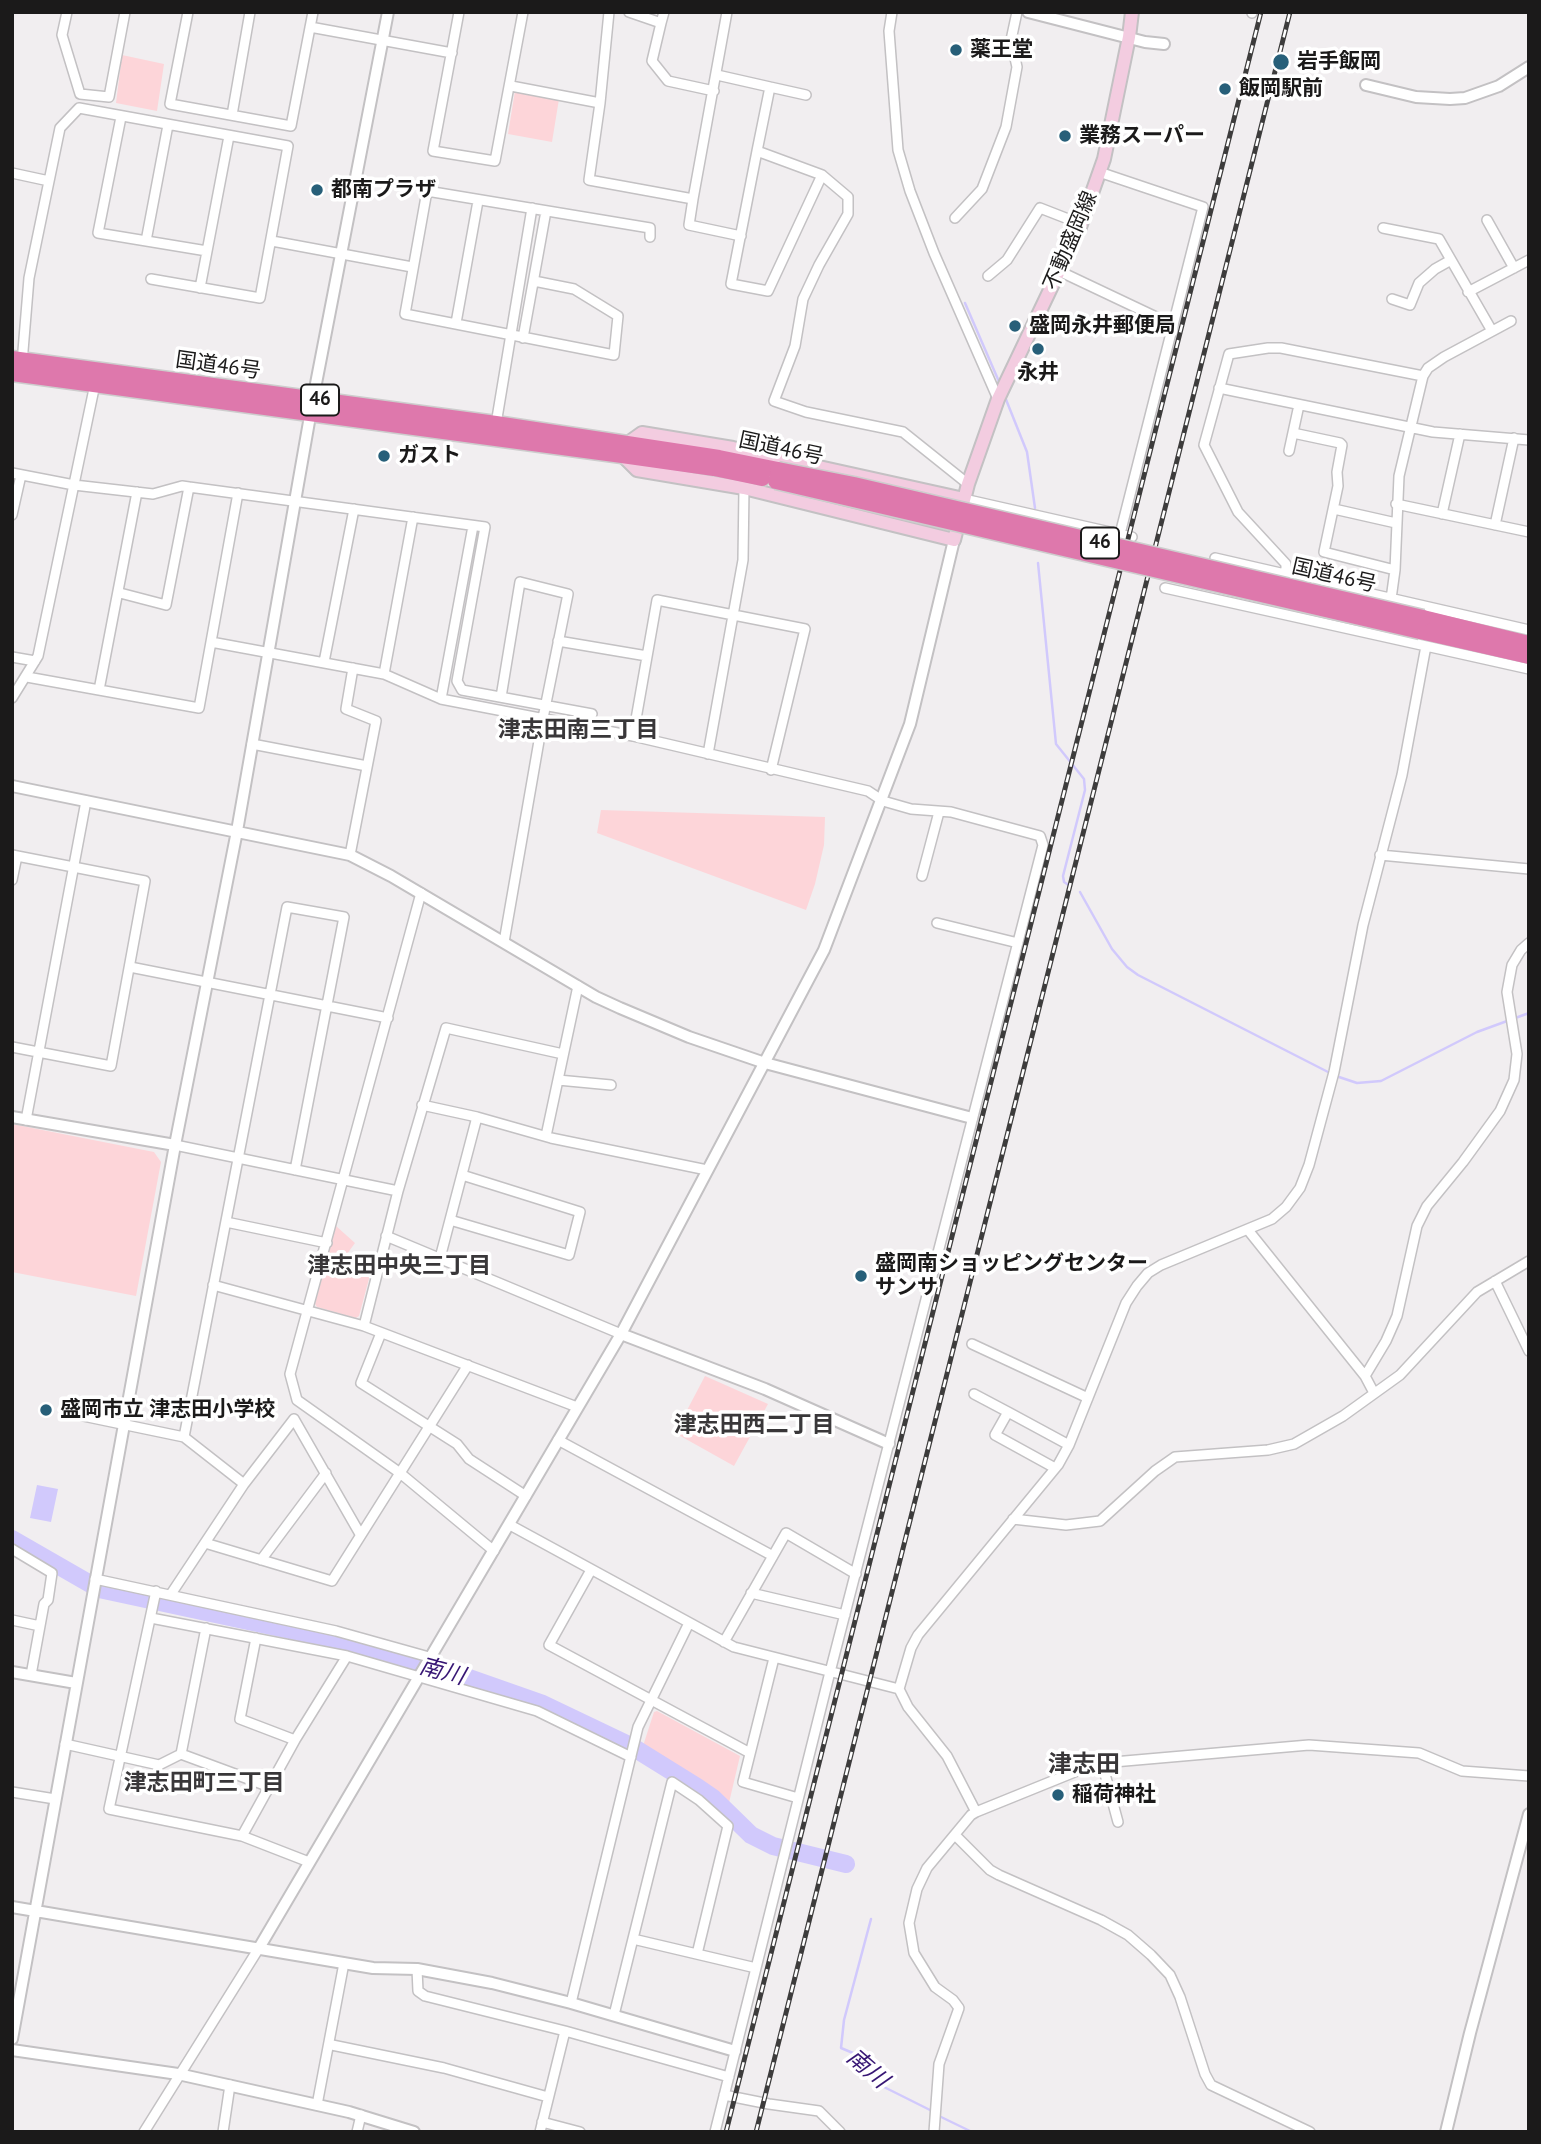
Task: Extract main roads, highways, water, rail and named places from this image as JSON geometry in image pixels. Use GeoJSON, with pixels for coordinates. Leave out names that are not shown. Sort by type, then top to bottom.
{"type":"FeatureCollection","features":[{"type":"Feature","properties":{"kind":"highway","name":"国道46号"},"geometry":{"type":"LineString","coordinates":[[17,367],[95,384],[496,424],[777,475],[854,485],[1529,656]]}},
{"type":"Feature","properties":{"kind":"highway","name":"国道46号"},"geometry":{"type":"LineString","coordinates":[[17,367],[625,449]]}},
{"type":"Feature","properties":{"kind":"highway","name":"国道46号"},"geometry":{"type":"LineString","coordinates":[[1423,631],[1529,643]]}},
{"type":"Feature","properties":{"kind":"main road","name":"不動盛岡線"},"geometry":{"type":"LineString","coordinates":[[625,449],[637,470],[744,488],[954,540],[968,484],[998,398],[1081,224],[1099,172],[1129,37],[1132,12]]}},
{"type":"Feature","properties":{"kind":"main road"},"geometry":{"type":"LineString","coordinates":[[625,449],[642,433],[707,444],[964,499]]}},
{"type":"Feature","properties":{"kind":"waterway"},"geometry":{"type":"LineString","coordinates":[[965,303],[1000,384]]}},
{"type":"Feature","properties":{"kind":"waterway"},"geometry":{"type":"LineString","coordinates":[[1005,397],[1027,452],[1035,508]]}},
{"type":"Feature","properties":{"kind":"waterway"},"geometry":{"type":"LineString","coordinates":[[1038,563],[1056,744],[1084,779],[1085,790],[1063,876],[1064,882],[1070,886]]}},
{"type":"Feature","properties":{"kind":"waterway"},"geometry":{"type":"LineString","coordinates":[[1080,892],[1112,949],[1127,967],[1138,975],[1330,1073]]}},
{"type":"Feature","properties":{"kind":"waterway"},"geometry":{"type":"LineString","coordinates":[[1336,1076],[1357,1083],[1381,1081],[1477,1032],[1529,1013]]}},
{"type":"Feature","properties":{"kind":"waterway","name":"南川"},"geometry":{"type":"LineString","coordinates":[[12,1539],[99,1589],[290,1630],[469,1678],[543,1704],[631,1746],[697,1787],[713,1798],[751,1835],[773,1846],[846,1864]]}},
{"type":"Feature","properties":{"kind":"waterway","name":"南川"},"geometry":{"type":"LineString","coordinates":[[871,1919],[844,2020],[841,2048],[853,2053],[876,2083],[932,2111]]}},
{"type":"Feature","properties":{"kind":"waterway","name":"南川"},"geometry":{"type":"LineString","coordinates":[[937,2115],[972,2132]]}},
{"type":"Feature","properties":{"kind":"railway"},"geometry":{"type":"LineString","coordinates":[[726,2132],[1261,12]]}},
{"type":"Feature","properties":{"kind":"railway"},"geometry":{"type":"LineString","coordinates":[[756,2132],[1290,12]]}},
{"type":"Feature","properties":{"kind":"place","name":"薬王堂"},"geometry":{"type":"Point","coordinates":[956,50]}},
{"type":"Feature","properties":{"kind":"place","name":"岩手飯岡"},"geometry":{"type":"Point","coordinates":[1281,62]}},
{"type":"Feature","properties":{"kind":"place","name":"飯岡駅前"},"geometry":{"type":"Point","coordinates":[1225,89]}},
{"type":"Feature","properties":{"kind":"place","name":"業務スーパー"},"geometry":{"type":"Point","coordinates":[1065,136]}},
{"type":"Feature","properties":{"kind":"place","name":"都南プラザ"},"geometry":{"type":"Point","coordinates":[317,190]}},
{"type":"Feature","properties":{"kind":"place","name":"盛岡永井郵便局"},"geometry":{"type":"Point","coordinates":[1015,326]}},
{"type":"Feature","properties":{"kind":"place","name":"永井"},"geometry":{"type":"Point","coordinates":[1038,349]}},
{"type":"Feature","properties":{"kind":"place","name":"ガスト"},"geometry":{"type":"Point","coordinates":[384,456]}},
{"type":"Feature","properties":{"kind":"place","name":"盛岡南ショッピングセンター サンサ"},"geometry":{"type":"Point","coordinates":[861,1276]}},
{"type":"Feature","properties":{"kind":"place","name":"盛岡市立 津志田小学校"},"geometry":{"type":"Point","coordinates":[46,1410]}},
{"type":"Feature","properties":{"kind":"place","name":"稲荷神社"},"geometry":{"type":"Point","coordinates":[1058,1795]}},
{"type":"Feature","properties":{"kind":"district","name":"津志田南三丁目"},"geometry":{"type":"Point","coordinates":[578,730]}},
{"type":"Feature","properties":{"kind":"district","name":"津志田中央三丁目"},"geometry":{"type":"Point","coordinates":[399,1266]}},
{"type":"Feature","properties":{"kind":"district","name":"津志田西二丁目"},"geometry":{"type":"Point","coordinates":[754,1425]}},
{"type":"Feature","properties":{"kind":"district","name":"津志田"},"geometry":{"type":"Point","coordinates":[1084,1765]}},
{"type":"Feature","properties":{"kind":"district","name":"津志田町三丁目"},"geometry":{"type":"Point","coordinates":[204,1783]}}]}
